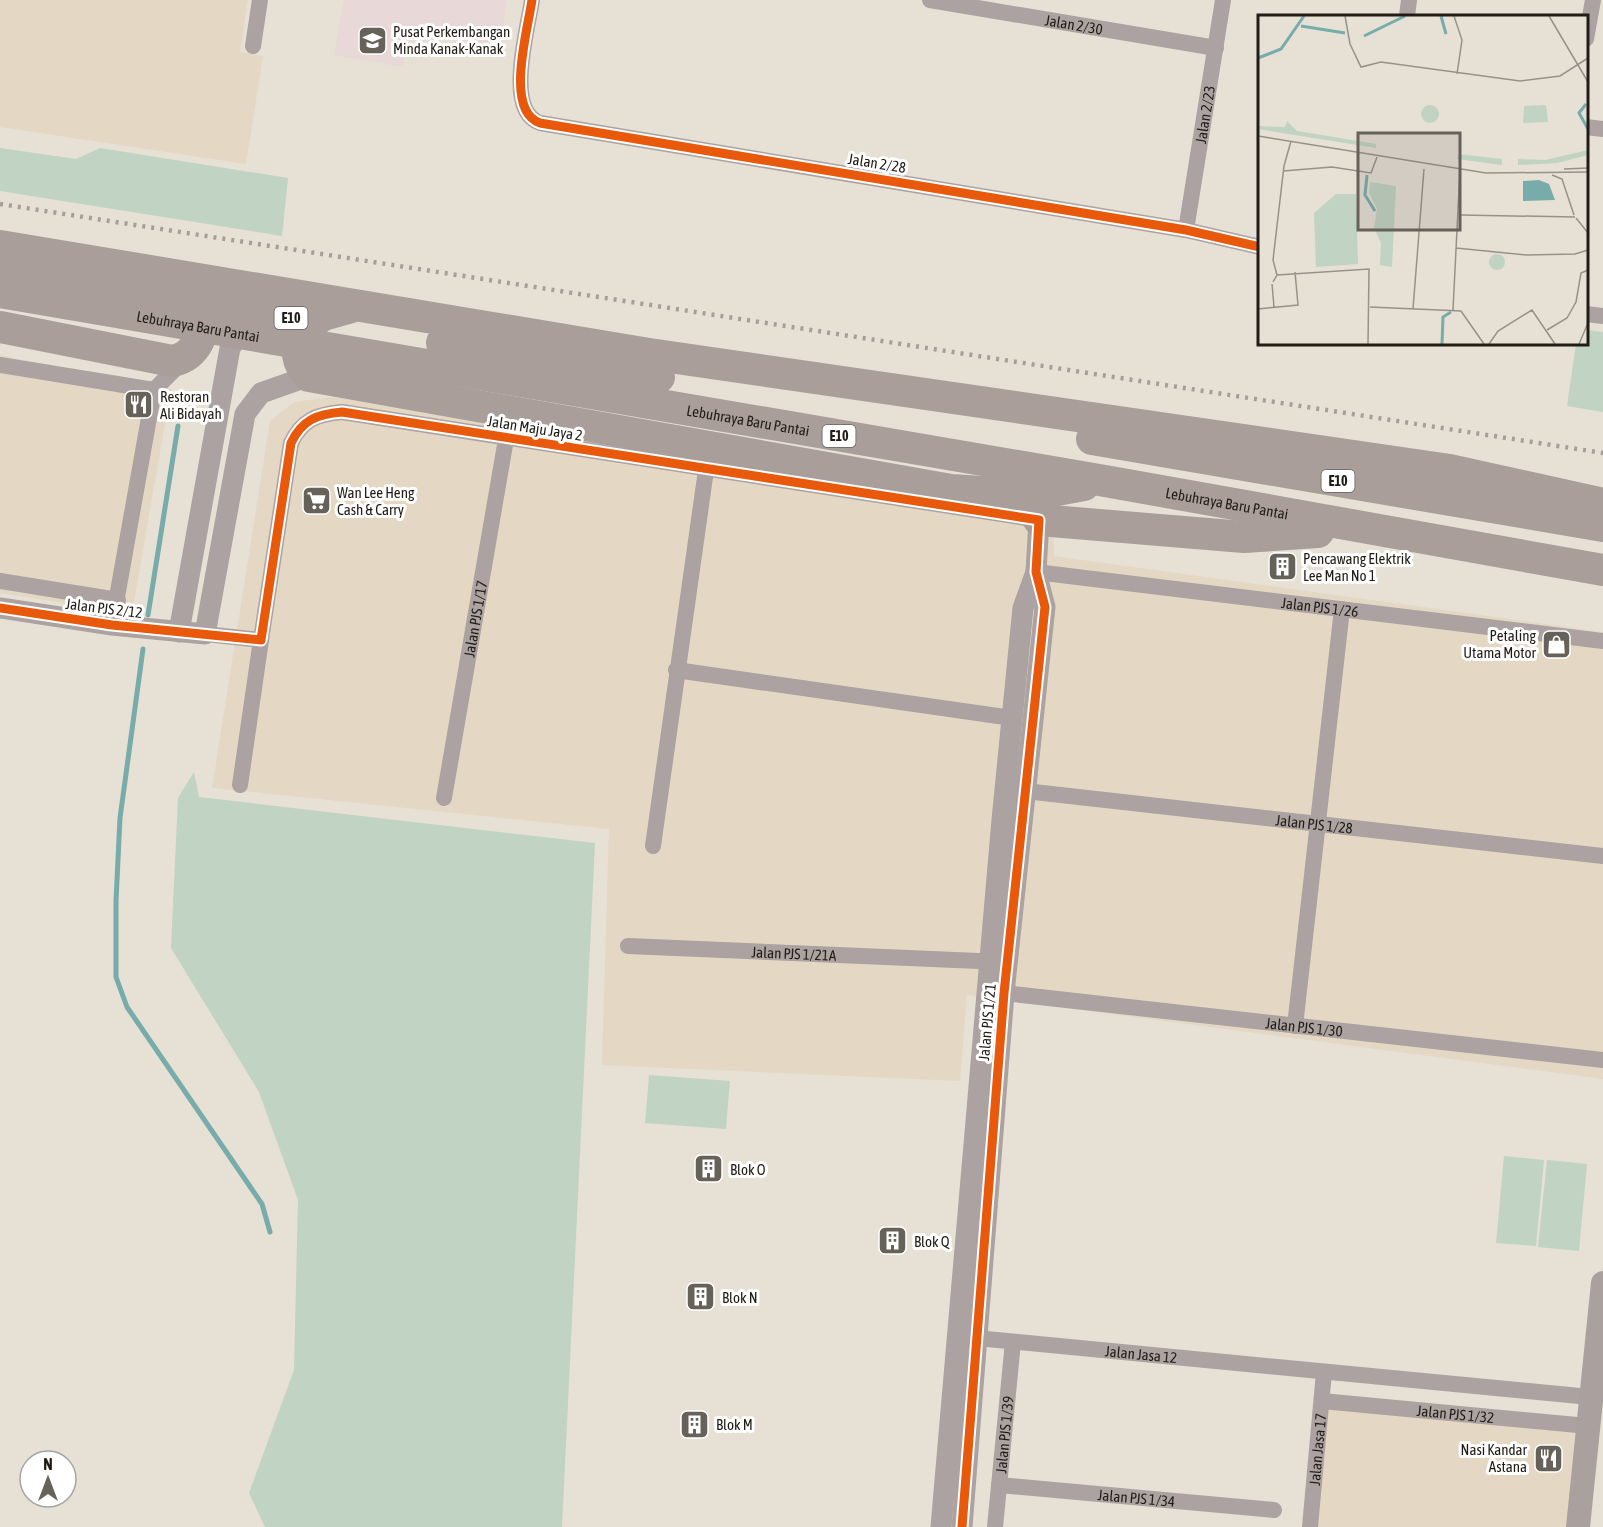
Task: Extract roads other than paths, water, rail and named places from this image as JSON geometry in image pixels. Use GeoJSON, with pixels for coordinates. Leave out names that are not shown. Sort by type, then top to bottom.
{"type":"FeatureCollection","features":[{"type":"Feature","properties":{"kind":"highway"},"geometry":{"type":"LineString","coordinates":[[0,246],[649,354],[1450,470],[1603,504]]}},
{"type":"Feature","properties":{"kind":"highway","name":"Lebuhraya Baru Pantai"},"geometry":{"type":"LineString","coordinates":[[0,270],[569,364],[1073,436],[1603,526]]}},
{"type":"Feature","properties":{"kind":"highway"},"geometry":{"type":"LineString","coordinates":[[0,327],[159,360],[184,359],[195,349],[200,339],[203,312],[198,298],[187,285],[164,274]]}},
{"type":"Feature","properties":{"kind":"highway","name":"Lebuhraya Baru Pantai"},"geometry":{"type":"LineString","coordinates":[[0,292],[1105,481],[1603,570]]}},
{"type":"Feature","properties":{"kind":"highway"},"geometry":{"type":"LineString","coordinates":[[352,306],[323,315],[300,332],[296,355],[300,367],[309,376],[951,490],[1030,495],[1105,481]]}},
{"type":"Feature","properties":{"kind":"highway"},"geometry":{"type":"LineString","coordinates":[[1039,520],[1244,537],[1366,529]]}},
{"type":"Feature","properties":{"kind":"main road"},"geometry":{"type":"LineString","coordinates":[[1578,1527],[1603,1286]]}},
{"type":"Feature","properties":{"kind":"street"},"geometry":{"type":"LineString","coordinates":[[253,46],[260,0]]}},
{"type":"Feature","properties":{"kind":"street","name":"Jalan 2/28"},"geometry":{"type":"LineString","coordinates":[[532,0],[520,80],[521,102],[528,117],[540,123],[1186,230],[1258,247]]}},
{"type":"Feature","properties":{"kind":"street","name":"Jalan 2/30"},"geometry":{"type":"LineString","coordinates":[[930,0],[1216,48]]}},
{"type":"Feature","properties":{"kind":"street","name":"Jalan 2/23"},"geometry":{"type":"LineString","coordinates":[[1186,230],[1224,0]]}},
{"type":"Feature","properties":{"kind":"street"},"geometry":{"type":"LineString","coordinates":[[1407,15],[1409,0]]}},
{"type":"Feature","properties":{"kind":"street"},"geometry":{"type":"LineString","coordinates":[[1588,32],[1593,0]]}},
{"type":"Feature","properties":{"kind":"street"},"geometry":{"type":"LineString","coordinates":[[1588,127],[1603,129]]}},
{"type":"Feature","properties":{"kind":"street"},"geometry":{"type":"LineString","coordinates":[[179,632],[230,348],[247,322],[262,311],[306,306],[352,306]]}},
{"type":"Feature","properties":{"kind":"street"},"geometry":{"type":"LineString","coordinates":[[1588,314],[1603,316]]}},
{"type":"Feature","properties":{"kind":"street"},"geometry":{"type":"LineString","coordinates":[[112,625],[154,390],[184,359]]}},
{"type":"Feature","properties":{"kind":"street"},"geometry":{"type":"LineString","coordinates":[[0,365],[154,390]]}},
{"type":"Feature","properties":{"kind":"street"},"geometry":{"type":"LineString","coordinates":[[261,640],[205,634],[245,414],[261,393],[309,376]]}},
{"type":"Feature","properties":{"kind":"street","name":"Jalan Maju Jaya 2"},"geometry":{"type":"LineString","coordinates":[[240,785],[291,443],[298,429],[309,419],[323,413],[342,412],[1039,520]]}},
{"type":"Feature","properties":{"kind":"street","name":"Jalan PJS 1/17"},"geometry":{"type":"LineString","coordinates":[[444,798],[506,439]]}},
{"type":"Feature","properties":{"kind":"street"},"geometry":{"type":"LineString","coordinates":[[652,846],[706,470]]}},
{"type":"Feature","properties":{"kind":"street","name":"Jalan PJS 1/21"},"geometry":{"type":"LineString","coordinates":[[962,1527],[967,1337],[998,962],[1012,718],[1023,608],[1036,572],[1039,520]]}},
{"type":"Feature","properties":{"kind":"street","name":"Jalan PJS 1/21"},"geometry":{"type":"LineString","coordinates":[[941,1527],[967,1337],[1005,993],[998,962],[1025,791],[1045,607],[1036,572]]}},
{"type":"Feature","properties":{"kind":"street","name":"Jalan PJS 1/26"},"geometry":{"type":"LineString","coordinates":[[1036,572],[1603,640]]}},
{"type":"Feature","properties":{"kind":"street"},"geometry":{"type":"LineString","coordinates":[[0,581],[118,600]]}},
{"type":"Feature","properties":{"kind":"street","name":"Jalan PJS 2/12"},"geometry":{"type":"LineString","coordinates":[[0,608],[112,625],[205,634]]}},
{"type":"Feature","properties":{"kind":"street"},"geometry":{"type":"LineString","coordinates":[[1295,1026],[1342,609]]}},
{"type":"Feature","properties":{"kind":"street"},"geometry":{"type":"LineString","coordinates":[[676,670],[1012,718]]}},
{"type":"Feature","properties":{"kind":"street","name":"Jalan PJS 1/28"},"geometry":{"type":"LineString","coordinates":[[1025,791],[1603,856]]}},
{"type":"Feature","properties":{"kind":"street","name":"Jalan PJS 1/21A"},"geometry":{"type":"LineString","coordinates":[[628,946],[998,962]]}},
{"type":"Feature","properties":{"kind":"street","name":"Jalan PJS 1/30"},"geometry":{"type":"LineString","coordinates":[[1005,993],[1603,1060]]}},
{"type":"Feature","properties":{"kind":"street","name":"Jalan Jasa 12"},"geometry":{"type":"LineString","coordinates":[[967,1337],[1324,1372]]}},
{"type":"Feature","properties":{"kind":"street","name":"Jalan PJS 1/39"},"geometry":{"type":"LineString","coordinates":[[995,1527],[1013,1342]]}},
{"type":"Feature","properties":{"kind":"street","name":"Jalan PJS 1/32"},"geometry":{"type":"LineString","coordinates":[[1324,1372],[1590,1397]]}},
{"type":"Feature","properties":{"kind":"street","name":"Jalan Jasa 17"},"geometry":{"type":"LineString","coordinates":[[1310,1527],[1324,1372]]}},
{"type":"Feature","properties":{"kind":"street","name":"Jalan PJS 1/32"},"geometry":{"type":"LineString","coordinates":[[1322,1401],[1588,1426]]}},
{"type":"Feature","properties":{"kind":"street","name":"Jalan PJS 1/34"},"geometry":{"type":"LineString","coordinates":[[999,1485],[1274,1510]]}},
{"type":"Feature","properties":{"kind":"waterway"},"geometry":{"type":"LineString","coordinates":[[148,615],[178,426]]}},
{"type":"Feature","properties":{"kind":"waterway"},"geometry":{"type":"LineString","coordinates":[[143,649],[120,818],[116,901],[116,977],[127,1007],[262,1204],[270,1232]]}},
{"type":"Feature","properties":{"kind":"railway"},"geometry":{"type":"LineString","coordinates":[[0,204],[1603,453]]}},
{"type":"Feature","properties":{"kind":"place","name":"Pusat Perkembangan Minda Kanak-Kanak"},"geometry":{"type":"Point","coordinates":[372,40]}},
{"type":"Feature","properties":{"kind":"place","name":"Restoran Ali Bidayah"},"geometry":{"type":"Point","coordinates":[139,405]}},
{"type":"Feature","properties":{"kind":"place","name":"Wan Lee Heng Cash & Carry"},"geometry":{"type":"Point","coordinates":[316,501]}},
{"type":"Feature","properties":{"kind":"place","name":"Pencawang Elektrik Lee Man No 1"},"geometry":{"type":"Point","coordinates":[1282,567]}},
{"type":"Feature","properties":{"kind":"place","name":"Petaling Utama Motor"},"geometry":{"type":"Point","coordinates":[1557,644]}},
{"type":"Feature","properties":{"kind":"place","name":"Blok O"},"geometry":{"type":"Point","coordinates":[709,1169]}},
{"type":"Feature","properties":{"kind":"place","name":"Blok Q"},"geometry":{"type":"Point","coordinates":[893,1241]}},
{"type":"Feature","properties":{"kind":"place","name":"Blok N"},"geometry":{"type":"Point","coordinates":[701,1297]}},
{"type":"Feature","properties":{"kind":"place","name":"Blok M"},"geometry":{"type":"Point","coordinates":[695,1424]}},
{"type":"Feature","properties":{"kind":"place","name":"Nasi Kandar Astana"},"geometry":{"type":"Point","coordinates":[1548,1458]}}]}
